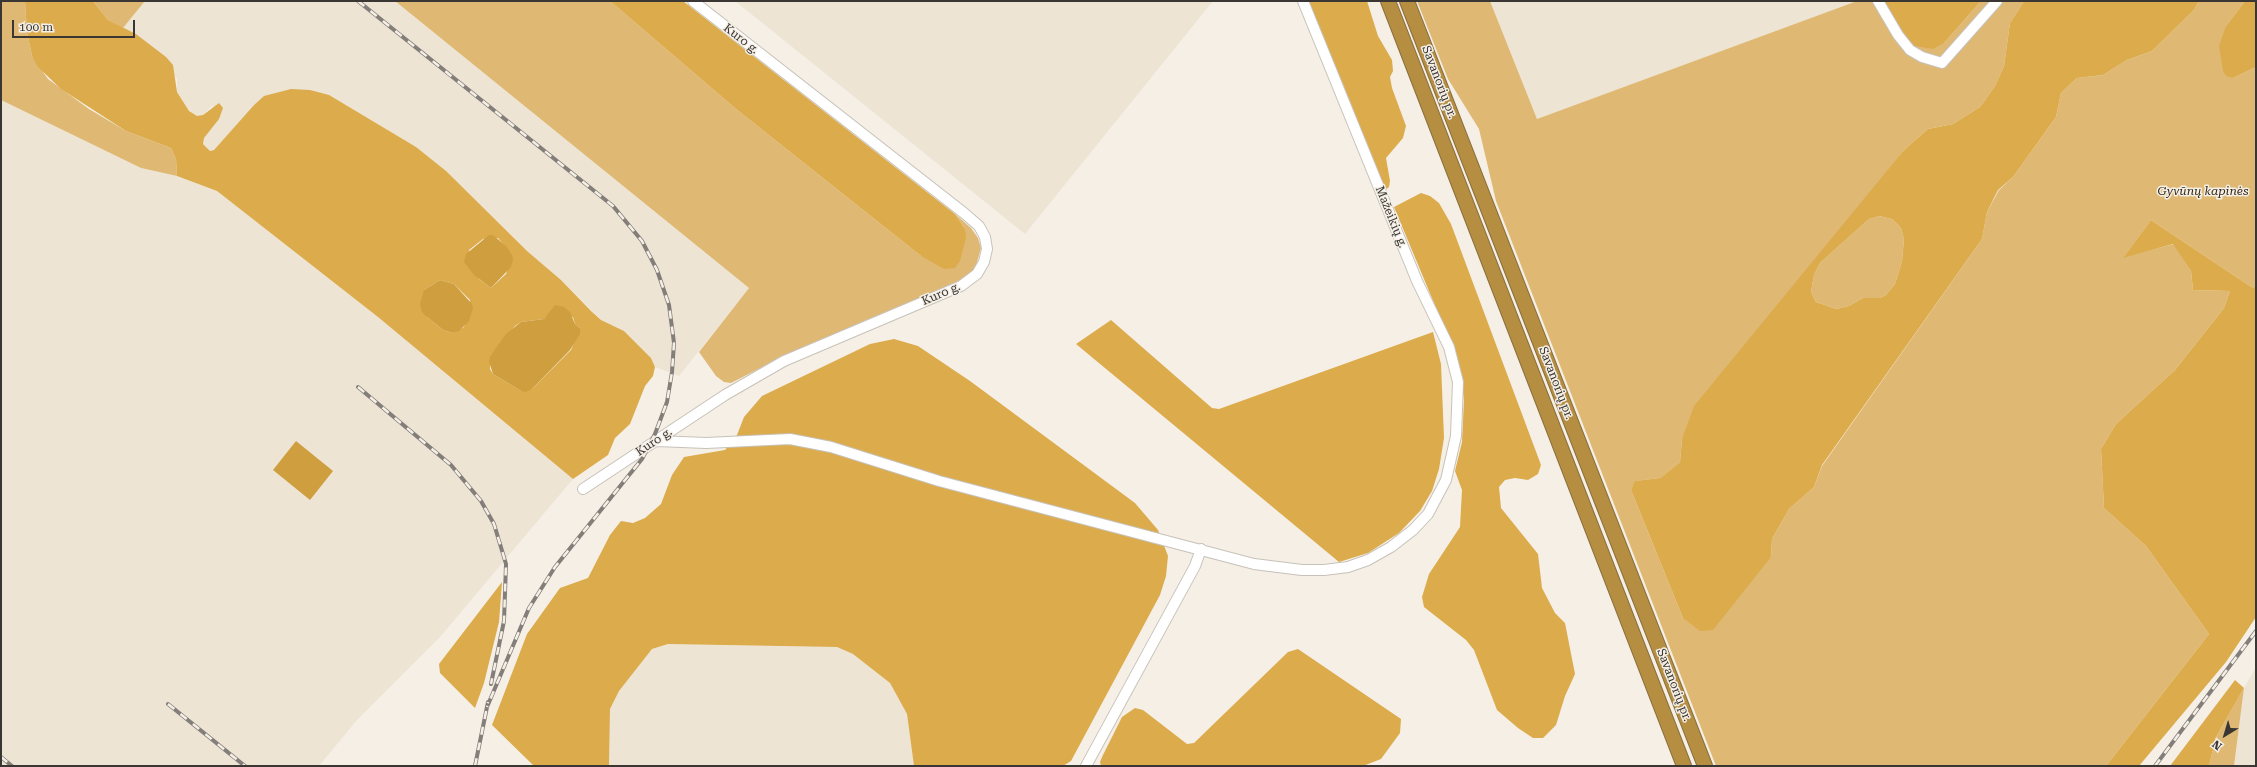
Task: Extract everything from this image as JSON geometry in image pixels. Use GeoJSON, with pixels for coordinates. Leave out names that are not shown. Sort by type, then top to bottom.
{"type":"FeatureCollection","features":[{"type":"Feature","properties":{"kind":"highway","name":"Savanorių pr."},"geometry":{"type":"LineString","coordinates":[[1388,1],[1684,766]]}},
{"type":"Feature","properties":{"kind":"highway","name":"Savanorių pr."},"geometry":{"type":"LineString","coordinates":[[1407,1],[1705,766]]}},
{"type":"Feature","properties":{"kind":"street","name":"Kuro g."},"geometry":{"type":"LineString","coordinates":[[583,489],[725,395],[784,361],[960,286],[977,274],[984,262],[987,249],[985,237],[979,226],[964,213],[693,1]]}},
{"type":"Feature","properties":{"kind":"street","name":"Mažeikių g."},"geometry":{"type":"LineString","coordinates":[[657,441],[706,443],[790,439],[831,447],[939,481],[1254,564],[1302,570],[1324,570],[1348,567],[1368,560],[1390,547],[1413,530],[1428,514],[1446,480],[1456,436],[1458,382],[1449,347],[1417,281],[1303,1]]}},
{"type":"Feature","properties":{"kind":"street"},"geometry":{"type":"LineString","coordinates":[[1878,1],[1898,35],[1910,50],[1922,57],[1942,63],[1997,1]]}},
{"type":"Feature","properties":{"kind":"street"},"geometry":{"type":"LineString","coordinates":[[1086,766],[1195,566],[1201,549]]}},
{"type":"Feature","properties":{"kind":"shaded area"},"geometry":{"type":"Polygon","coordinates":[[[25,1],[93,1],[108,20],[136,34],[166,57],[173,65],[177,92],[189,111],[197,116],[203,115],[219,103],[223,108],[219,119],[204,138],[203,144],[210,151],[214,150],[254,105],[264,96],[291,89],[310,90],[329,95],[416,147],[446,171],[527,251],[561,280],[601,320],[624,331],[651,358],[655,367],[653,376],[645,386],[630,424],[615,438],[608,455],[573,479],[378,317],[217,191],[177,176],[176,159],[171,148],[126,131],[61,89],[38,67],[32,56],[27,32],[25,1]],[[498,238],[483,239],[469,250],[479,279],[491,288],[506,274],[512,254],[498,238]],[[440,280],[424,290],[427,317],[443,330],[453,333],[464,327],[470,300],[454,284],[440,280]],[[547,316],[544,319],[521,322],[515,326],[490,356],[490,369],[493,374],[521,391],[532,389],[571,350],[580,328],[575,324],[573,317],[547,316]]]}},
{"type":"Feature","properties":{"kind":"shaded area"},"geometry":{"type":"Polygon","coordinates":[[[145,1],[395,1],[749,288],[679,376],[655,367],[651,358],[624,331],[601,320],[561,280],[527,251],[264,96],[254,105],[214,150],[210,151],[203,144],[204,138],[210,129],[213,105],[203,115],[197,116],[189,111],[177,92],[177,79],[136,34],[123,28],[145,1]]]}},
{"type":"Feature","properties":{"kind":"shaded area"},"geometry":{"type":"Polygon","coordinates":[[[610,1],[683,1],[955,214],[965,229],[966,238],[960,261],[955,268],[944,269],[921,256],[736,109],[610,1]]]}},
{"type":"Feature","properties":{"kind":"shaded area"},"geometry":{"type":"Polygon","coordinates":[[[735,1],[1213,1],[1025,234],[735,1]]]}},
{"type":"Feature","properties":{"kind":"shaded area"},"geometry":{"type":"Polygon","coordinates":[[[1307,1],[1367,1],[1378,36],[1392,60],[1393,71],[1390,77],[1392,88],[1406,126],[1403,138],[1386,158],[1390,181],[1389,187],[1384,191],[1307,1]]]}},
{"type":"Feature","properties":{"kind":"shaded area"},"geometry":{"type":"Polygon","coordinates":[[[1490,1],[1857,1],[1537,119],[1490,1]]]}},
{"type":"Feature","properties":{"kind":"shaded area"},"geometry":{"type":"Polygon","coordinates":[[[1883,1],[1981,1],[1944,43],[1933,49],[1915,46],[1901,33],[1883,1]]]}},
{"type":"Feature","properties":{"kind":"shaded area"},"geometry":{"type":"Polygon","coordinates":[[[2024,1],[2199,1],[2194,10],[2152,51],[2127,60],[2103,75],[2077,78],[2061,93],[2056,117],[2013,177],[1998,190],[1987,212],[1982,239],[1822,465],[1814,487],[1789,509],[1772,539],[1771,557],[1713,630],[1700,631],[1683,618],[1631,490],[1635,481],[1660,478],[1680,462],[1682,439],[1694,406],[1904,150],[1928,129],[1953,124],[1980,107],[1995,86],[2004,66],[2010,23],[2024,1]],[[1879,216],[1869,219],[1820,263],[1814,275],[1811,292],[1816,302],[1836,309],[1849,306],[1863,298],[1880,298],[1886,295],[1895,284],[1902,261],[1904,239],[1901,228],[1892,219],[1879,216]]]}},
{"type":"Feature","properties":{"kind":"shaded area"},"geometry":{"type":"Polygon","coordinates":[[[2245,1],[2256,1],[2256,67],[2233,78],[2226,76],[2223,71],[2219,46],[2226,26],[2245,1]]]}},
{"type":"Feature","properties":{"kind":"shaded area"},"geometry":{"type":"Polygon","coordinates":[[[1,100],[141,168],[177,176],[217,191],[378,317],[573,479],[440,637],[357,720],[319,766],[1,766],[1,100]]]}},
{"type":"Feature","properties":{"kind":"shaded area"},"geometry":{"type":"Polygon","coordinates":[[[1421,193],[1430,196],[1439,203],[1451,224],[1541,465],[1538,474],[1528,480],[1515,478],[1505,480],[1499,487],[1501,508],[1538,554],[1542,588],[1555,613],[1565,623],[1575,674],[1565,696],[1556,725],[1543,738],[1533,738],[1518,728],[1497,710],[1474,650],[1466,640],[1424,607],[1422,597],[1429,574],[1460,527],[1462,490],[1455,471],[1462,442],[1464,400],[1459,363],[1394,207],[1421,193]]]}},
{"type":"Feature","properties":{"kind":"shaded area"},"geometry":{"type":"Polygon","coordinates":[[[2151,220],[2253,288],[2256,284],[2256,617],[2226,662],[2139,766],[2106,766],[2209,634],[2146,546],[2104,508],[2101,449],[2116,424],[2175,370],[2224,308],[2230,291],[2193,290],[2191,271],[2173,244],[2123,258],[2151,220]]]}},
{"type":"Feature","properties":{"kind":"shaded area"},"geometry":{"type":"Polygon","coordinates":[[[489,235],[493,235],[506,246],[512,254],[513,260],[511,267],[491,288],[474,275],[464,262],[466,254],[489,235]]]}},
{"type":"Feature","properties":{"kind":"shaded area"},"geometry":{"type":"Polygon","coordinates":[[[440,280],[454,284],[472,304],[473,308],[469,321],[459,331],[453,333],[443,330],[427,317],[422,312],[420,304],[424,290],[440,280]]]}},
{"type":"Feature","properties":{"kind":"shaded area"},"geometry":{"type":"Polygon","coordinates":[[[555,305],[564,307],[570,312],[575,324],[580,328],[580,334],[570,350],[532,389],[526,392],[521,391],[493,374],[489,362],[490,356],[506,334],[521,322],[544,319],[555,305]]]}},
{"type":"Feature","properties":{"kind":"shaded area"},"geometry":{"type":"Polygon","coordinates":[[[1111,320],[1212,408],[1219,409],[1433,332],[1441,364],[1444,438],[1439,469],[1432,491],[1420,511],[1399,533],[1368,553],[1339,562],[1076,344],[1111,320]]]}},
{"type":"Feature","properties":{"kind":"shaded area"},"geometry":{"type":"Polygon","coordinates":[[[894,339],[918,346],[970,381],[1135,503],[1158,530],[1168,556],[1166,576],[1160,595],[1071,761],[1063,766],[914,766],[907,714],[890,683],[853,654],[837,647],[668,644],[652,649],[619,691],[610,709],[609,766],[534,766],[492,725],[527,634],[560,588],[588,578],[610,535],[621,521],[633,523],[645,518],[661,504],[672,475],[684,457],[725,450],[737,435],[744,417],[762,396],[870,344],[894,339]]]}},
{"type":"Feature","properties":{"kind":"shaded area"},"geometry":{"type":"Polygon","coordinates":[[[296,441],[333,471],[310,500],[273,470],[296,441]]]}},
{"type":"Feature","properties":{"kind":"shaded area"},"geometry":{"type":"Polygon","coordinates":[[[502,582],[499,622],[484,683],[475,708],[440,673],[439,664],[502,582]]]}},
{"type":"Feature","properties":{"kind":"shaded area"},"geometry":{"type":"Polygon","coordinates":[[[668,644],[837,647],[853,654],[890,683],[907,714],[914,766],[609,766],[610,709],[619,691],[652,649],[668,644]]]}},
{"type":"Feature","properties":{"kind":"shaded area"},"geometry":{"type":"Polygon","coordinates":[[[1298,649],[1401,719],[1400,733],[1381,759],[1363,766],[1101,766],[1100,762],[1103,755],[1122,717],[1135,708],[1143,710],[1187,744],[1194,743],[1288,652],[1298,649]]]}},
{"type":"Feature","properties":{"kind":"shaded area"},"geometry":{"type":"Polygon","coordinates":[[[2256,667],[2256,766],[2234,766],[2244,688],[2256,667]]]}},
{"type":"Feature","properties":{"kind":"shaded area"},"geometry":{"type":"Polygon","coordinates":[[[2235,680],[2244,688],[2216,737],[2209,766],[2170,766],[2235,680]]]}},
{"type":"Feature","properties":{"kind":"green space"},"geometry":{"type":"Polygon","coordinates":[[[1,1],[25,1],[27,32],[32,56],[48,79],[89,109],[126,131],[171,148],[176,159],[177,176],[141,168],[1,100],[1,1]]]}},
{"type":"Feature","properties":{"kind":"green space"},"geometry":{"type":"Polygon","coordinates":[[[93,1],[145,1],[123,28],[108,20],[93,1]]]}},
{"type":"Feature","properties":{"kind":"green space"},"geometry":{"type":"Polygon","coordinates":[[[395,1],[610,1],[736,109],[921,256],[965,229],[955,214],[971,228],[978,238],[981,248],[976,266],[971,274],[964,279],[864,321],[770,363],[731,383],[724,382],[716,376],[699,352],[749,288],[395,1]]]}},
{"type":"Feature","properties":{"kind":"green space","name":"Gyvūnų kapinės"},"geometry":{"type":"Polygon","coordinates":[[[1417,1],[1490,1],[1537,119],[1857,1],[1883,1],[1944,43],[1981,1],[2024,1],[2010,23],[2004,66],[1995,86],[1980,107],[1953,124],[1928,129],[1904,150],[1682,439],[1680,462],[1660,478],[1636,481],[1631,490],[1683,618],[1771,557],[1772,539],[1789,509],[1814,487],[1822,466],[1982,239],[1987,212],[1999,190],[2013,177],[2056,117],[2061,93],[2077,78],[2103,75],[2127,60],[2152,51],[2194,10],[2199,1],[2245,1],[2226,26],[2233,78],[2256,67],[2256,284],[2253,288],[2151,220],[2124,257],[2174,244],[2191,271],[2193,290],[2230,291],[2224,308],[2175,370],[2116,424],[2101,449],[2104,508],[2146,546],[2209,634],[2106,766],[1716,766],[1496,201],[1479,129],[1448,79],[1417,1]]]}},
{"type":"Feature","properties":{"kind":"green space"},"geometry":{"type":"Polygon","coordinates":[[[1879,216],[1892,219],[1901,228],[1904,239],[1902,261],[1895,284],[1886,295],[1880,298],[1863,298],[1849,306],[1836,309],[1816,302],[1811,292],[1814,275],[1820,263],[1869,219],[1879,216]]]}},
{"type":"Feature","properties":{"kind":"green space"},"geometry":{"type":"Polygon","coordinates":[[[2244,688],[2234,766],[2209,766],[2216,737],[2244,688]]]}},
{"type":"Feature","properties":{"kind":"railway"},"geometry":{"type":"LineString","coordinates":[[358,1],[613,206],[642,241],[657,270],[669,305],[674,343],[672,372],[667,402],[655,434],[642,459],[555,567],[529,608],[487,707]]}},
{"type":"Feature","properties":{"kind":"railway"},"geometry":{"type":"LineString","coordinates":[[358,387],[451,465],[481,501],[494,524],[506,564],[504,621],[491,684]]}},
{"type":"Feature","properties":{"kind":"railway"},"geometry":{"type":"LineString","coordinates":[[2155,766],[2256,631]]}},
{"type":"Feature","properties":{"kind":"railway"},"geometry":{"type":"LineString","coordinates":[[475,766],[488,702]]}},
{"type":"Feature","properties":{"kind":"railway"},"geometry":{"type":"LineString","coordinates":[[168,704],[245,766]]}},
{"type":"Feature","properties":{"kind":"railway"},"geometry":{"type":"LineString","coordinates":[[1,757],[12,766]]}}]}
